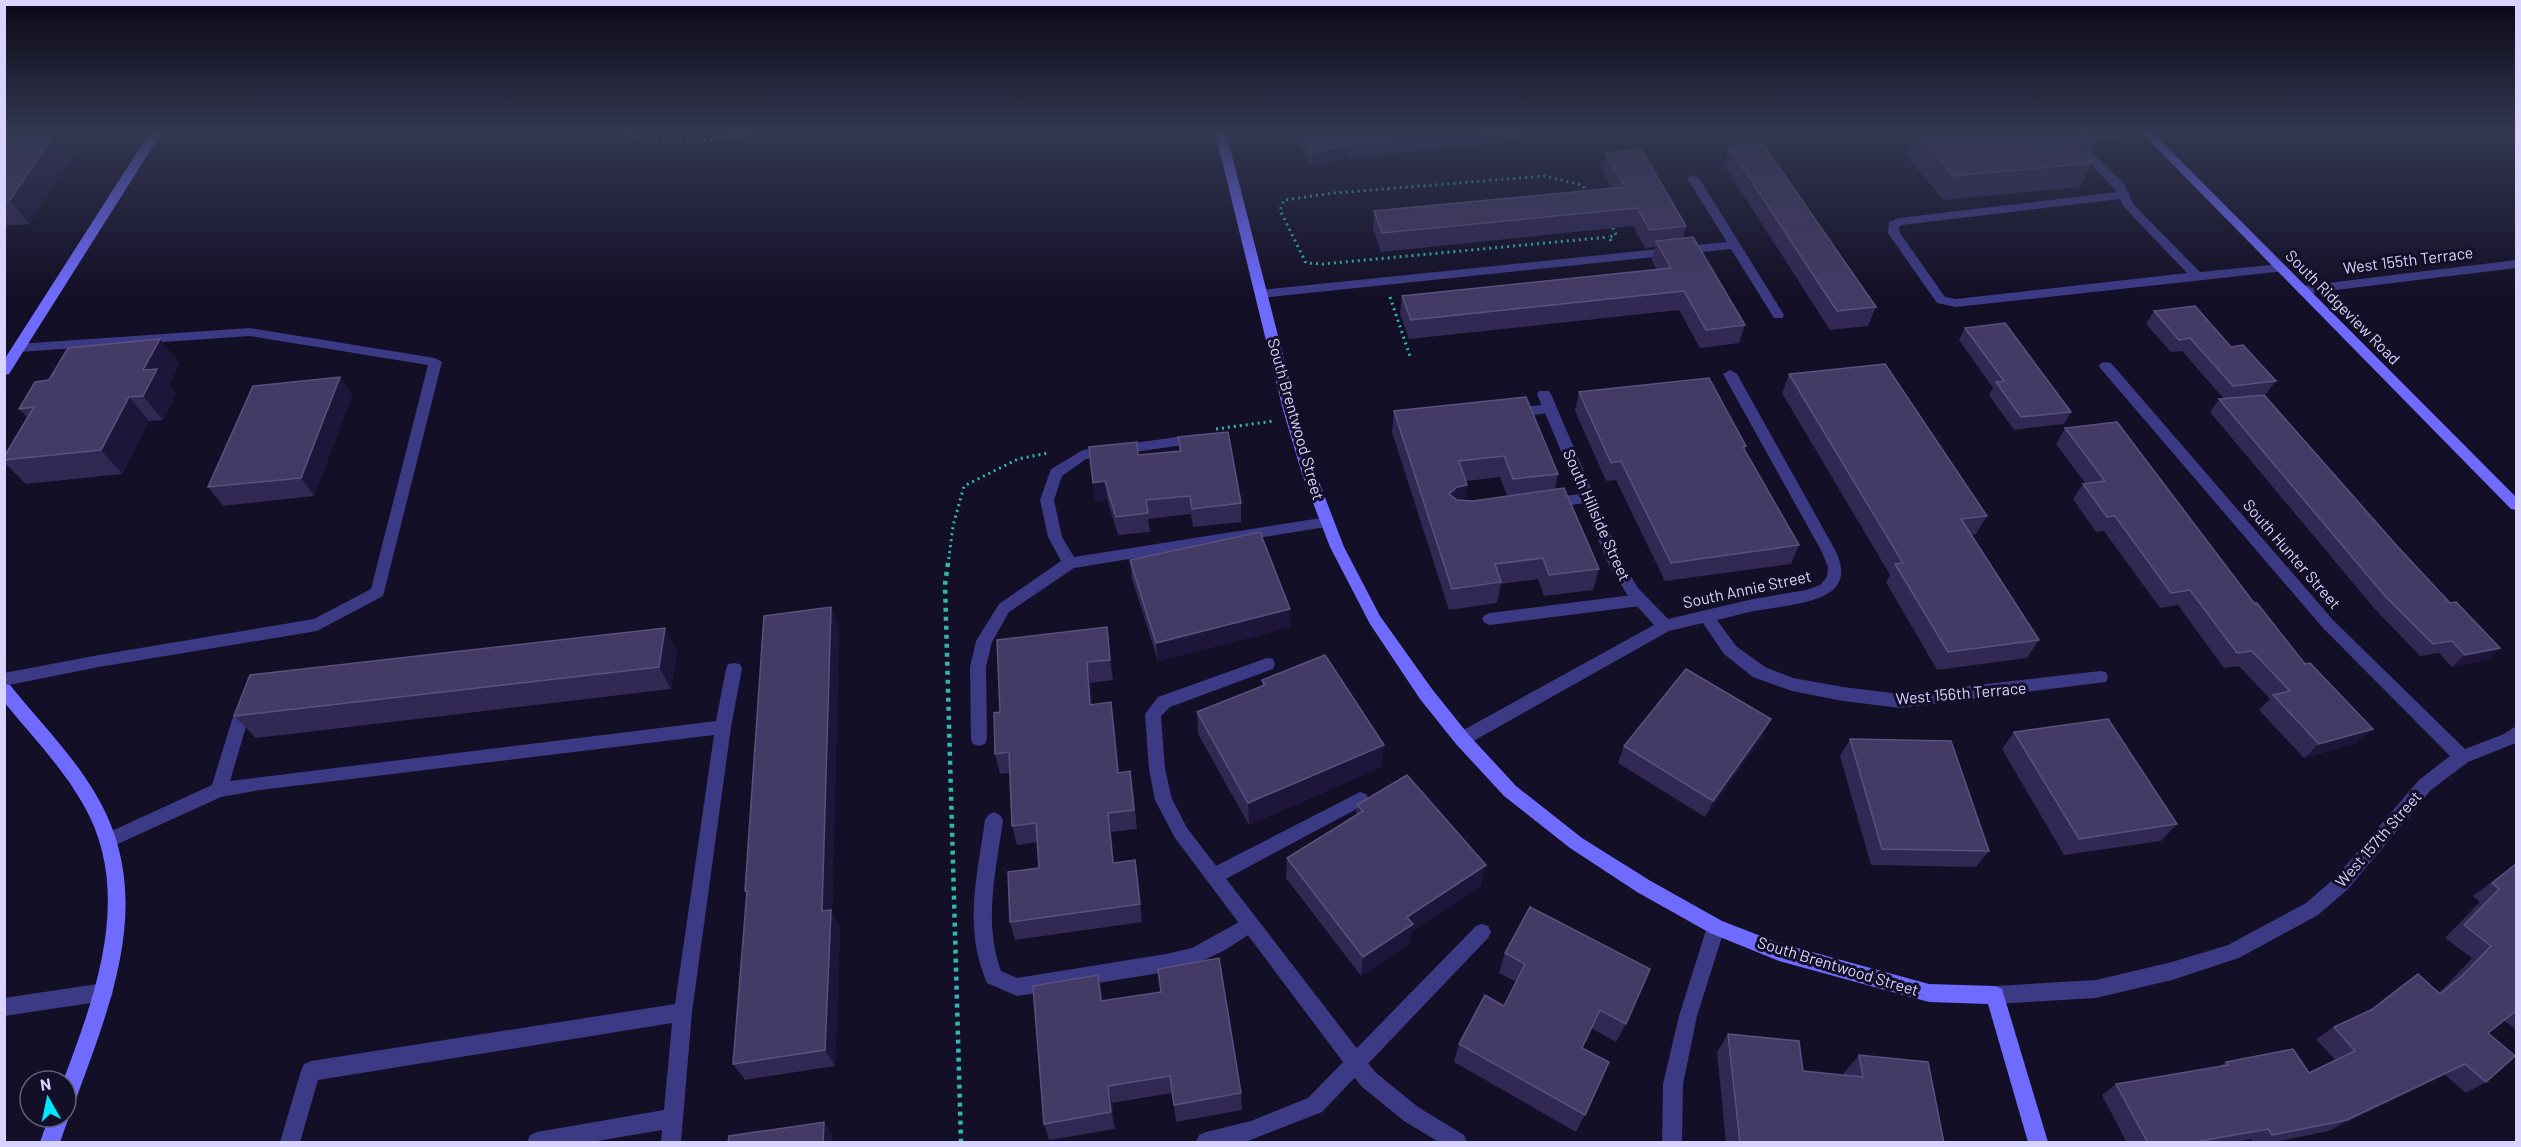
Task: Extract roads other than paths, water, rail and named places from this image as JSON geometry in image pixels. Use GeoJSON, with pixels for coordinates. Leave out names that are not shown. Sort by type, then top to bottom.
{"type":"FeatureCollection","features":[{"type":"Feature","properties":{"kind":"street"},"geometry":{"type":"LineString","coordinates":[[4,371],[122,186]]}},
{"type":"Feature","properties":{"kind":"street","name":"South Brentwood Street"},"geometry":{"type":"LineString","coordinates":[[1234,186],[1293,419],[1309,474],[1337,547],[1376,620],[1426,694],[1462,739],[1510,791],[1576,843],[1643,886],[1716,927],[1779,952],[1929,993],[1995,995]]}},
{"type":"Feature","properties":{"kind":"street"},"geometry":{"type":"LineString","coordinates":[[1698,186],[1778,315]]}},
{"type":"Feature","properties":{"kind":"street"},"geometry":{"type":"LineString","coordinates":[[2120,186],[2128,205],[2197,276]]}},
{"type":"Feature","properties":{"kind":"street","name":"South Ridgeview Road"},"geometry":{"type":"LineString","coordinates":[[2199,186],[2517,505]]}},
{"type":"Feature","properties":{"kind":"street"},"geometry":{"type":"LineString","coordinates":[[2124,195],[1899,222],[1893,225],[1894,233],[1941,300],[1956,303],[2281,268]]}},
{"type":"Feature","properties":{"kind":"street"},"geometry":{"type":"LineString","coordinates":[[1261,294],[1734,245]]}},
{"type":"Feature","properties":{"kind":"street","name":"West 155th Terrace"},"geometry":{"type":"LineString","coordinates":[[2303,290],[2517,264]]}},
{"type":"Feature","properties":{"kind":"street"},"geometry":{"type":"LineString","coordinates":[[4,680],[99,661],[317,625],[378,592],[435,362],[250,332],[18,348]]}},
{"type":"Feature","properties":{"kind":"street","name":"South Hunter Street"},"geometry":{"type":"LineString","coordinates":[[2106,366],[2328,624],[2462,757]]}},
{"type":"Feature","properties":{"kind":"street","name":"South Annie Street"},"geometry":{"type":"LineString","coordinates":[[1462,739],[1665,626],[1753,605],[1808,596],[1825,589],[1834,579],[1834,567],[1829,552],[1730,374]]}},
{"type":"Feature","properties":{"kind":"street","name":"South Hillside Street"},"geometry":{"type":"LineString","coordinates":[[1544,394],[1617,565],[1633,592],[1665,626]]}},
{"type":"Feature","properties":{"kind":"street"},"geometry":{"type":"LineString","coordinates":[[1495,415],[1550,409]]}},
{"type":"Feature","properties":{"kind":"street"},"geometry":{"type":"LineString","coordinates":[[1070,563],[1055,537],[1047,500],[1056,473],[1083,455],[1204,434]]}},
{"type":"Feature","properties":{"kind":"street"},"geometry":{"type":"LineString","coordinates":[[1532,505],[1588,498]]}},
{"type":"Feature","properties":{"kind":"street"},"geometry":{"type":"LineString","coordinates":[[979,740],[978,667],[984,641],[1004,609],[1070,563],[1327,522]]}},
{"type":"Feature","properties":{"kind":"street"},"geometry":{"type":"LineString","coordinates":[[1491,618],[1640,600]]}},
{"type":"Feature","properties":{"kind":"street","name":"West 156th Terrace"},"geometry":{"type":"LineString","coordinates":[[1707,616],[1730,650],[1759,672],[1792,684],[1843,694],[1900,701],[2100,677]]}},
{"type":"Feature","properties":{"kind":"street"},"geometry":{"type":"LineString","coordinates":[[1267,664],[1164,702],[1153,714],[1157,769],[1164,800],[1181,833],[1368,1079],[1412,1114],[1457,1143]]}},
{"type":"Feature","properties":{"kind":"street"},"geometry":{"type":"LineString","coordinates":[[671,1143],[683,1012],[723,727],[734,669]]}},
{"type":"Feature","properties":{"kind":"street"},"geometry":{"type":"LineString","coordinates":[[4,690],[89,798],[115,857],[117,917],[104,992],[78,1069]]}},
{"type":"Feature","properties":{"kind":"street"},"geometry":{"type":"LineString","coordinates":[[219,790],[240,720]]}},
{"type":"Feature","properties":{"kind":"street"},"geometry":{"type":"LineString","coordinates":[[109,840],[219,790],[260,783],[723,727]]}},
{"type":"Feature","properties":{"kind":"street","name":"West 157th Street"},"geometry":{"type":"LineString","coordinates":[[1995,995],[2096,989],[2172,971],[2232,952],[2312,909],[2342,883],[2425,785],[2462,757],[2510,739],[2517,733]]}},
{"type":"Feature","properties":{"kind":"street"},"geometry":{"type":"LineString","coordinates":[[1214,876],[1360,799]]}},
{"type":"Feature","properties":{"kind":"street"},"geometry":{"type":"LineString","coordinates":[[994,820],[981,918],[985,952],[994,977],[1017,987],[1166,963],[1194,956],[1219,945],[1250,924]]}},
{"type":"Feature","properties":{"kind":"street"},"geometry":{"type":"LineString","coordinates":[[1672,1143],[1673,1084],[1688,1016],[1716,927]]}},
{"type":"Feature","properties":{"kind":"street"},"geometry":{"type":"LineString","coordinates":[[1219,1141],[1251,1131],[1315,1105],[1482,932]]}},
{"type":"Feature","properties":{"kind":"street"},"geometry":{"type":"LineString","coordinates":[[4,1007],[104,992]]}},
{"type":"Feature","properties":{"kind":"street"},"geometry":{"type":"LineString","coordinates":[[1995,995],[2038,1143]]}},
{"type":"Feature","properties":{"kind":"street"},"geometry":{"type":"LineString","coordinates":[[290,1143],[311,1071],[683,1012]]}},
{"type":"Feature","properties":{"kind":"street"},"geometry":{"type":"LineString","coordinates":[[537,1143],[674,1118]]}}]}
